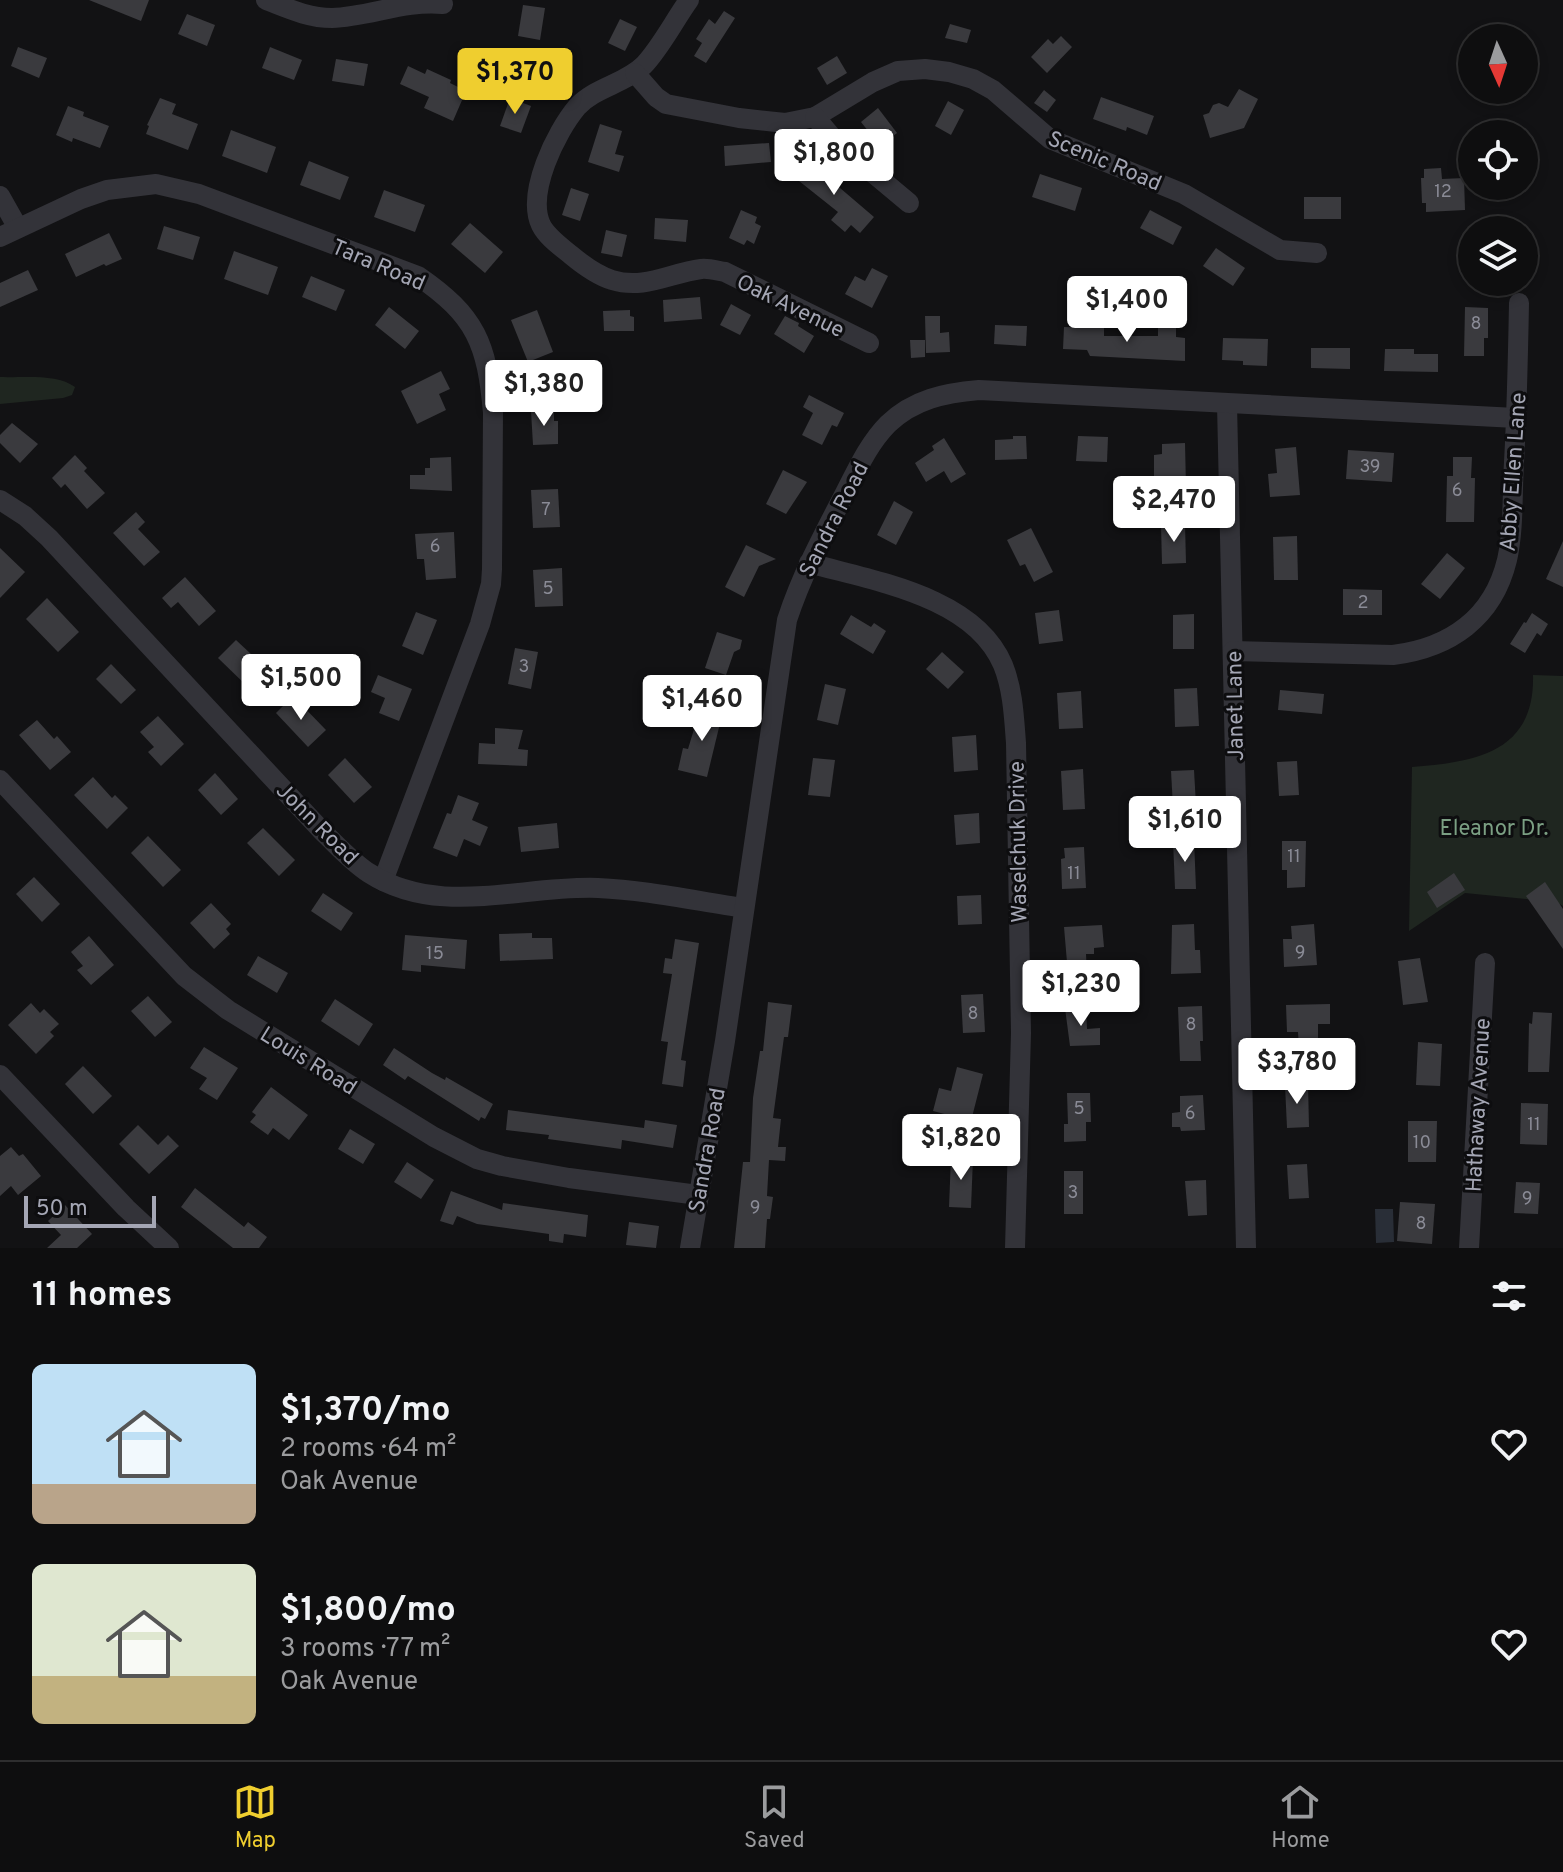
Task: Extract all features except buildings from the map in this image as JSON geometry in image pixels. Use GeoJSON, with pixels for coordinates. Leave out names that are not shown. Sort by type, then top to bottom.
{"type":"FeatureCollection","features":[{"type":"Feature","properties":{"kind":"street"},"geometry":{"type":"LineString","coordinates":[[266,0],[306,15],[332,18],[424,1],[443,4]]}},
{"type":"Feature","properties":{"kind":"street","name":"Oak Avenue"},"geometry":{"type":"LineString","coordinates":[[689,0],[653,53],[635,73],[602,88],[578,106],[554,144],[540,180],[537,199],[536,211],[545,233],[585,266],[614,281],[651,283],[703,269],[725,272],[869,343]]}},
{"type":"Feature","properties":{"kind":"street","name":"Scenic Road"},"geometry":{"type":"LineString","coordinates":[[635,73],[666,104],[785,123],[815,117],[873,82],[898,71],[925,69],[949,72],[973,79],[993,90],[1050,139],[1184,194],[1280,250],[1317,253]]}},
{"type":"Feature","properties":{"kind":"street"},"geometry":{"type":"LineString","coordinates":[[815,117],[836,142],[909,203]]}},
{"type":"Feature","properties":{"kind":"street","name":"Tara Road"},"geometry":{"type":"LineString","coordinates":[[9,233],[107,190],[156,184],[179,187],[418,276],[463,313],[478,339],[486,362],[493,413],[491,584],[480,624],[383,881]]}},
{"type":"Feature","properties":{"kind":"street"},"geometry":{"type":"LineString","coordinates":[[0,196],[9,233]]}},
{"type":"Feature","properties":{"kind":"street","name":"Abby Ellen Lane"},"geometry":{"type":"LineString","coordinates":[[1233,651],[1393,655],[1436,647],[1454,637],[1489,601],[1502,578],[1507,558],[1516,418],[1519,303]]}},
{"type":"Feature","properties":{"kind":"street","name":"Sandra Road"},"geometry":{"type":"LineString","coordinates":[[690,1248],[787,620],[809,563],[873,443],[888,424],[921,401],[939,395],[979,390],[1516,418]]}},
{"type":"Feature","properties":{"kind":"street","name":"Janet Lane"},"geometry":{"type":"LineString","coordinates":[[1227,404],[1246,1248]]}},
{"type":"Feature","properties":{"kind":"street","name":"John Road"},"geometry":{"type":"LineString","coordinates":[[0,500],[25,516],[49,538],[323,832],[367,872],[383,881],[405,891],[450,898],[598,888],[744,908]]}},
{"type":"Feature","properties":{"kind":"street","name":"Waselchuk Drive"},"geometry":{"type":"LineString","coordinates":[[809,563],[901,588],[962,617],[991,645],[1002,662],[1008,680],[1016,743],[1021,1033],[1015,1248]]}},
{"type":"Feature","properties":{"kind":"street","name":"Louis Road"},"geometry":{"type":"LineString","coordinates":[[0,780],[184,976],[228,1010],[434,1137],[477,1159],[502,1166],[698,1195]]}},
{"type":"Feature","properties":{"kind":"street","name":"Hathaway Avenue"},"geometry":{"type":"LineString","coordinates":[[1469,1248],[1485,963]]}},
{"type":"Feature","properties":{"kind":"street"},"geometry":{"type":"LineString","coordinates":[[0,1075],[126,1208],[169,1248]]}},
{"type":"Feature","properties":{"kind":"green space"},"geometry":{"type":"Polygon","coordinates":[[[0,377],[49,378],[75,387],[72,395],[63,398],[0,404],[0,377]]]}},
{"type":"Feature","properties":{"kind":"green space","name":"Eleanor Dr."},"geometry":{"type":"Polygon","coordinates":[[[1533,675],[1563,676],[1563,906],[1556,902],[1465,893],[1409,931],[1412,767],[1478,756],[1512,737],[1524,722],[1531,701],[1533,675]]]}},
{"type":"Feature","properties":{"kind":"shaded area"},"geometry":{"type":"Polygon","coordinates":[[[1375,1209],[1393,1209],[1394,1242],[1376,1243],[1375,1209]]]}}]}
